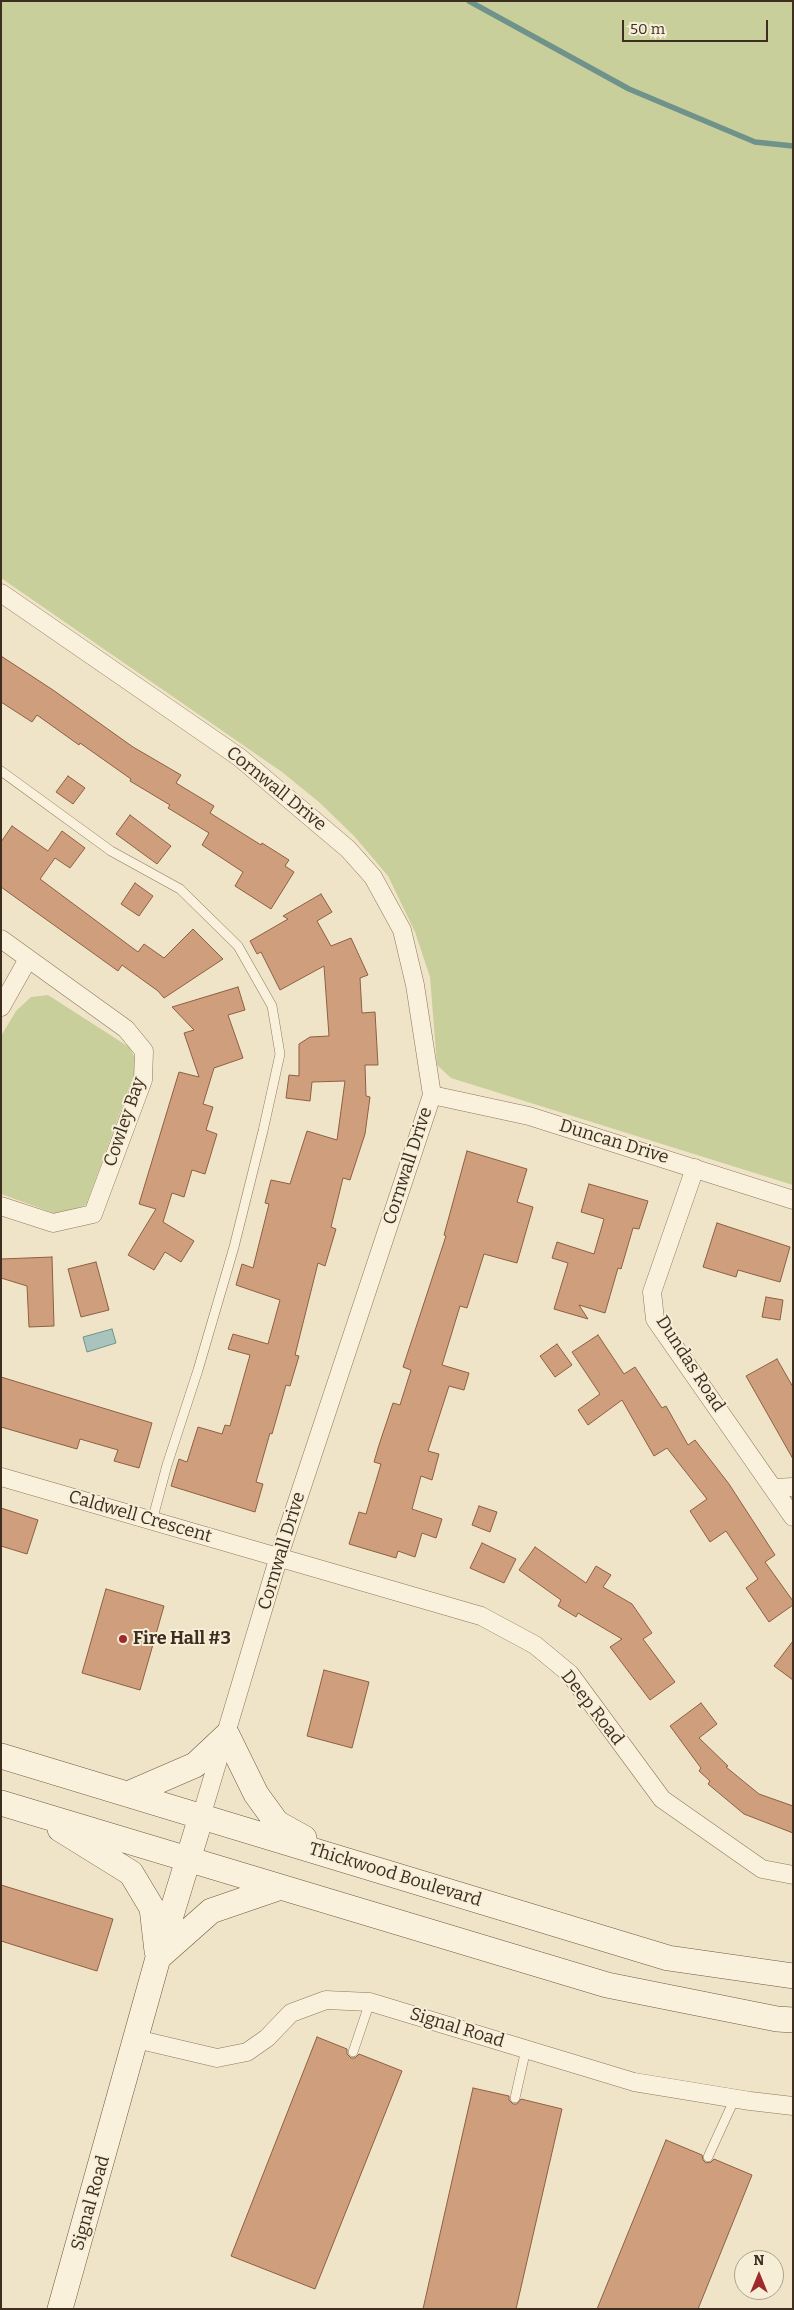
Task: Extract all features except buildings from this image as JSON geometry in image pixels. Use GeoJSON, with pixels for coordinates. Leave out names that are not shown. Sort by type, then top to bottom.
{"type":"FeatureCollection","features":[{"type":"Feature","properties":{"kind":"main road"},"geometry":{"type":"LineString","coordinates":[[128,1794],[195,1764],[227,1735],[256,1794],[277,1823],[336,1857]]}},
{"type":"Feature","properties":{"kind":"main road","name":"Thickwood Boulevard"},"geometry":{"type":"LineString","coordinates":[[1,1756],[668,1958],[793,1976]]}},
{"type":"Feature","properties":{"kind":"main road"},"geometry":{"type":"LineString","coordinates":[[1,1802],[607,1984],[777,2019],[793,2020]]}},
{"type":"Feature","properties":{"kind":"main road"},"geometry":{"type":"LineString","coordinates":[[34,1812],[131,1873],[152,1908],[158,1958]]}},
{"type":"Feature","properties":{"kind":"main road","name":"Signal Road"},"geometry":{"type":"LineString","coordinates":[[60,2309],[158,1958],[201,1817]]}},
{"type":"Feature","properties":{"kind":"main road"},"geometry":{"type":"LineString","coordinates":[[158,1958],[211,1911],[281,1887]]}},
{"type":"Feature","properties":{"kind":"street","name":"Cornwall Drive"},"geometry":{"type":"LineString","coordinates":[[1,593],[239,757],[348,849],[373,877],[402,930],[415,985],[432,1095],[279,1556],[201,1817]]}},
{"type":"Feature","properties":{"kind":"street","name":"Cowley Bay"},"geometry":{"type":"LineString","coordinates":[[1,939],[126,1029],[144,1051],[143,1080],[93,1214],[53,1223],[1,1206]]}},
{"type":"Feature","properties":{"kind":"street"},"geometry":{"type":"LineString","coordinates":[[1,1007],[28,959]]}},
{"type":"Feature","properties":{"kind":"street","name":"Duncan Drive"},"geometry":{"type":"LineString","coordinates":[[432,1095],[529,1116],[793,1200]]}},
{"type":"Feature","properties":{"kind":"street","name":"Dundas Road"},"geometry":{"type":"LineString","coordinates":[[695,1168],[652,1292],[656,1319],[793,1517]]}},
{"type":"Feature","properties":{"kind":"street","name":"Caldwell Crescent"},"geometry":{"type":"LineString","coordinates":[[1,1477],[279,1556]]}},
{"type":"Feature","properties":{"kind":"street"},"geometry":{"type":"LineString","coordinates":[[774,1488],[793,1487]]}},
{"type":"Feature","properties":{"kind":"street","name":"Deep Road"},"geometry":{"type":"LineString","coordinates":[[279,1556],[481,1616],[535,1645],[570,1674],[662,1800],[762,1869],[793,1875]]}},
{"type":"Feature","properties":{"kind":"street","name":"Signal Road"},"geometry":{"type":"LineString","coordinates":[[136,2039],[217,2058],[247,2052],[267,2038],[291,2013],[326,2000],[370,2002],[634,2082],[793,2106]]}},
{"type":"Feature","properties":{"kind":"lane"},"geometry":{"type":"LineString","coordinates":[[1,771],[111,851],[180,889],[238,946],[272,1006],[280,1054],[263,1131],[234,1247],[198,1370],[167,1464],[152,1521]]}},
{"type":"Feature","properties":{"kind":"lane"},"geometry":{"type":"LineString","coordinates":[[353,2052],[370,2002]]}},
{"type":"Feature","properties":{"kind":"lane"},"geometry":{"type":"LineString","coordinates":[[515,2098],[526,2049]]}},
{"type":"Feature","properties":{"kind":"lane"},"geometry":{"type":"LineString","coordinates":[[708,2157],[735,2098]]}},
{"type":"Feature","properties":{"kind":"green space"},"geometry":{"type":"Polygon","coordinates":[[[1,1],[793,1],[793,1185],[451,1078],[437,1065],[430,977],[415,932],[388,876],[354,836],[320,803],[282,772],[1,578],[1,1]]]}},
{"type":"Feature","properties":{"kind":"green space"},"geometry":{"type":"Polygon","coordinates":[[[48,995],[129,1047],[138,1064],[86,1205],[59,1215],[1,1194],[1,1036],[16,1011],[31,997],[48,995]]]}},
{"type":"Feature","properties":{"kind":"water"},"geometry":{"type":"Polygon","coordinates":[[[112,1329],[116,1343],[87,1352],[83,1337],[112,1329]]]}},
{"type":"Feature","properties":{"kind":"waterway"},"geometry":{"type":"LineString","coordinates":[[469,1],[629,89],[755,142],[793,146]]}},
{"type":"Feature","properties":{"kind":"place","name":"Fire Hall #3"},"geometry":{"type":"Point","coordinates":[123,1639]}}]}
